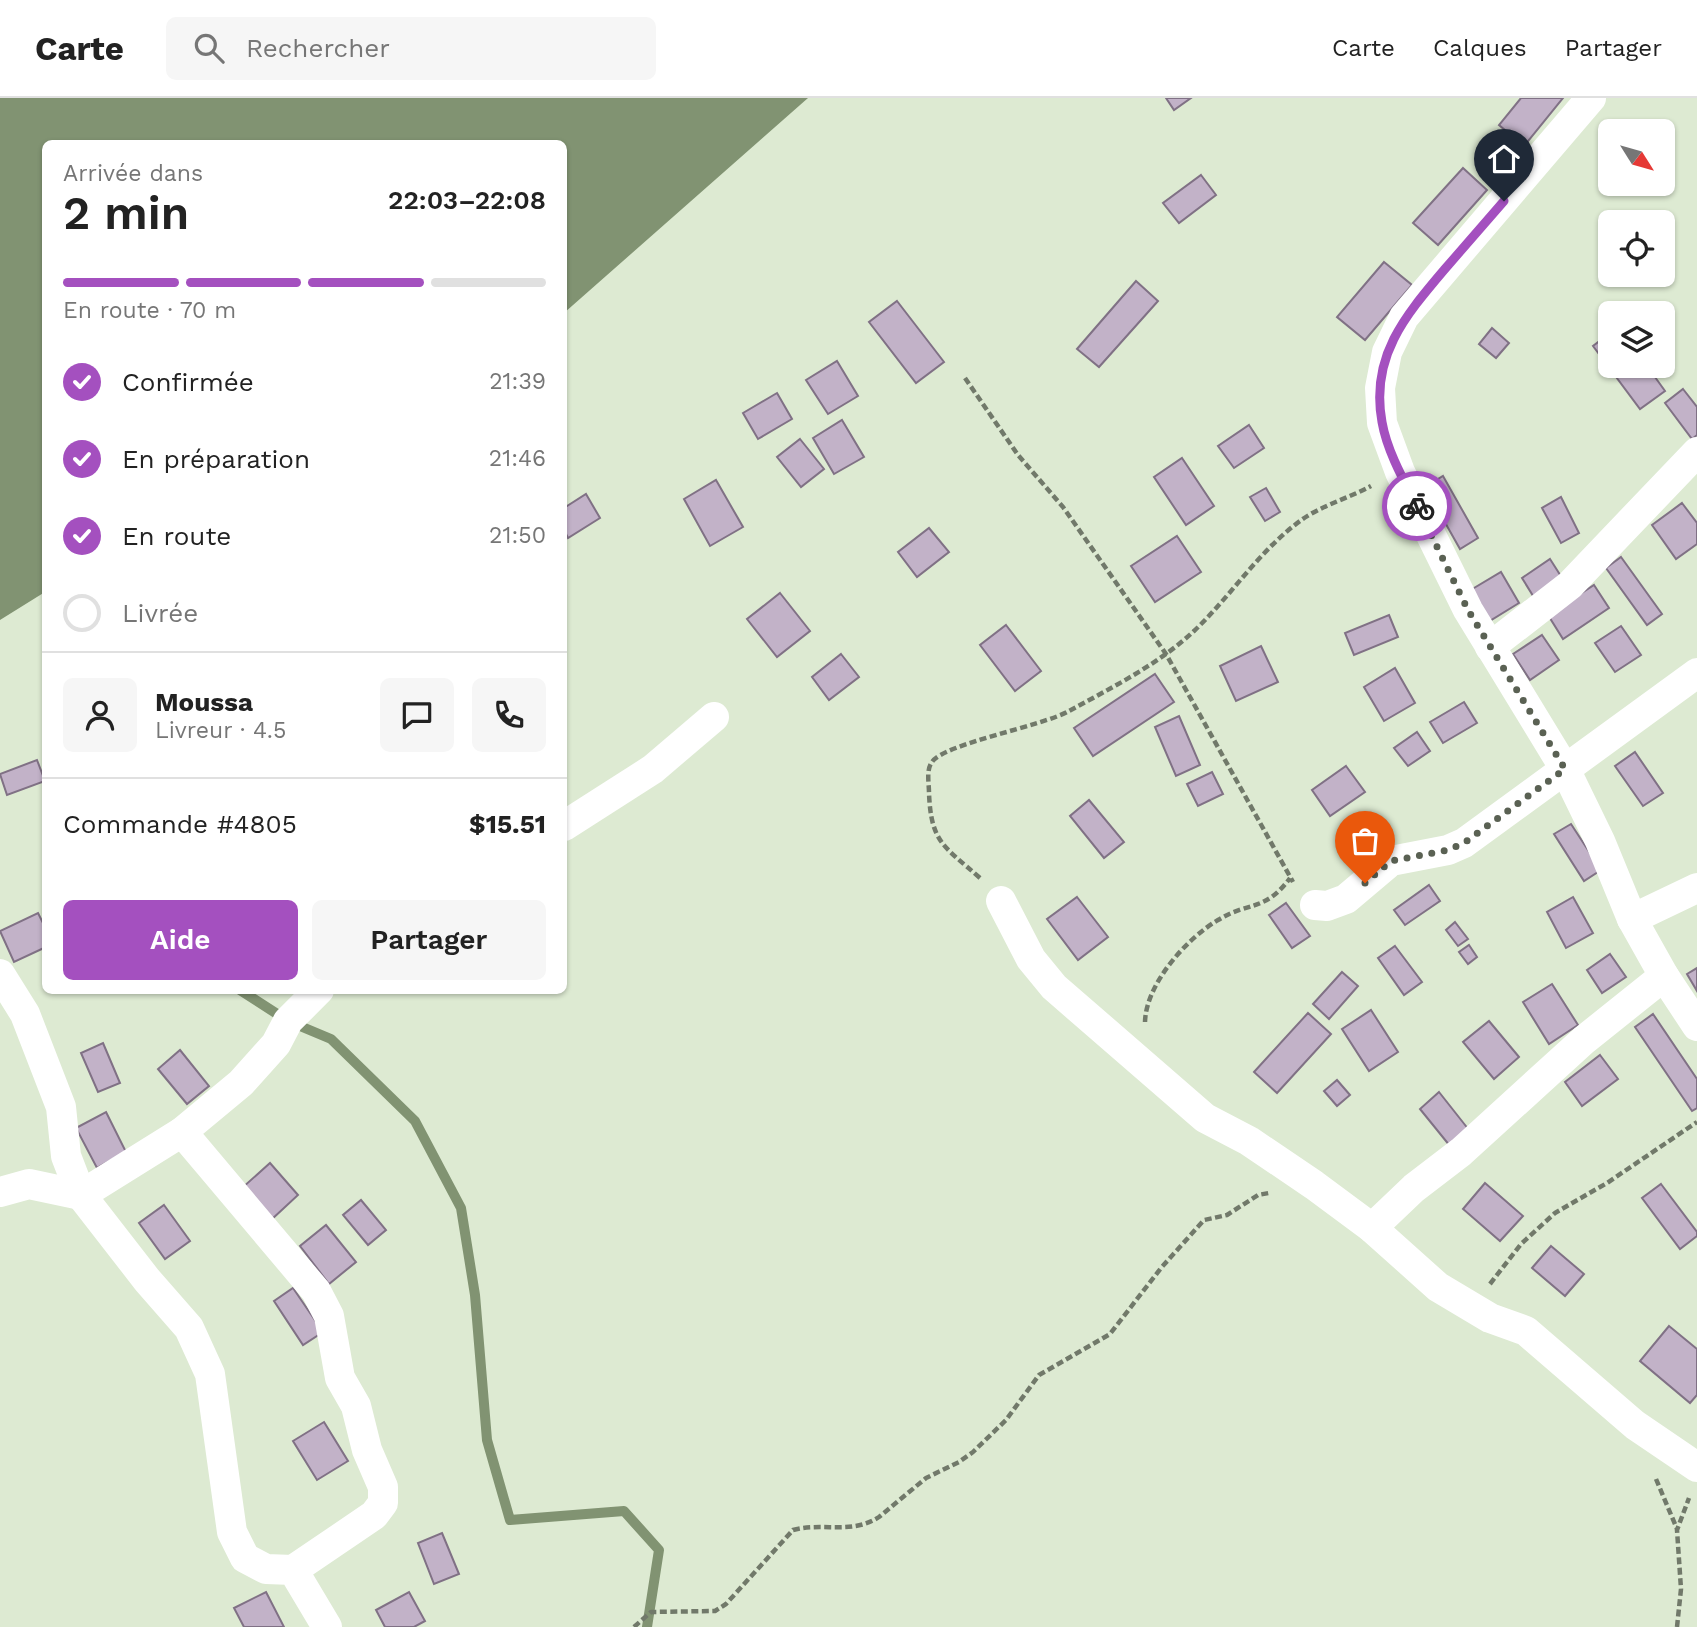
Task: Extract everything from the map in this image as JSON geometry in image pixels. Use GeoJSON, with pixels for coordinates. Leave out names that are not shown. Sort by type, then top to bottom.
{"type":"FeatureCollection","features":[{"type":"Feature","properties":{"kind":"street"},"geometry":{"type":"LineString","coordinates":[[1591,98],[1404,317],[1387,352],[1380,388],[1382,423],[1400,472],[1468,610],[1565,769],[1600,841],[1632,919],[1664,976],[1697,1026]]}},
{"type":"Feature","properties":{"kind":"street"},"geometry":{"type":"LineString","coordinates":[[1490,647],[1570,585],[1697,452]]}},
{"type":"Feature","properties":{"kind":"street"},"geometry":{"type":"LineString","coordinates":[[1315,905],[1327,906],[1346,900],[1391,861],[1448,850],[1464,843],[1697,673]]}},
{"type":"Feature","properties":{"kind":"street"},"geometry":{"type":"LineString","coordinates":[[567,824],[653,769],[714,717]]}},
{"type":"Feature","properties":{"kind":"street"},"geometry":{"type":"LineString","coordinates":[[1632,919],[1697,888]]}},
{"type":"Feature","properties":{"kind":"street"},"geometry":{"type":"LineString","coordinates":[[1002,901],[1031,959],[1054,987],[1205,1118],[1249,1141],[1314,1185],[1372,1228],[1438,1287],[1490,1318],[1526,1331],[1695,1479]]}},
{"type":"Feature","properties":{"kind":"street"},"geometry":{"type":"LineString","coordinates":[[0,974],[26,1014],[61,1107],[66,1156],[81,1195],[147,1280],[189,1328],[210,1374],[232,1532],[245,1558],[265,1569],[293,1570],[374,1515],[383,1503],[383,1488],[367,1450],[356,1406],[340,1378],[329,1316],[316,1291],[182,1132]]}},
{"type":"Feature","properties":{"kind":"street"},"geometry":{"type":"LineString","coordinates":[[1372,1228],[1414,1188],[1461,1152],[1584,1040],[1664,976]]}},
{"type":"Feature","properties":{"kind":"street"},"geometry":{"type":"LineString","coordinates":[[0,1192],[29,1184],[81,1195],[182,1132],[241,1083],[276,1044],[288,1021],[315,994]]}},
{"type":"Feature","properties":{"kind":"street"},"geometry":{"type":"LineString","coordinates":[[0,999],[26,1014]]}},
{"type":"Feature","properties":{"kind":"street"},"geometry":{"type":"LineString","coordinates":[[293,1570],[327,1627]]}},
{"type":"Feature","properties":{"kind":"path"},"geometry":{"type":"LineString","coordinates":[[965,378],[1018,455],[1063,507],[1166,654],[1290,878],[1315,905]]}},
{"type":"Feature","properties":{"kind":"path"},"geometry":{"type":"LineString","coordinates":[[1002,901],[938,841],[930,817],[928,776],[929,765],[934,758],[951,749],[1038,724],[1066,713],[1166,654],[1194,632],[1255,562],[1303,518],[1400,472]]}},
{"type":"Feature","properties":{"kind":"path"},"geometry":{"type":"LineString","coordinates":[[1144,1064],[1145,1012],[1151,993],[1171,963],[1219,919],[1272,900],[1290,878]]}},
{"type":"Feature","properties":{"kind":"path"},"geometry":{"type":"LineString","coordinates":[[1471,1308],[1521,1244],[1555,1213],[1607,1183],[1697,1122]]}},
{"type":"Feature","properties":{"kind":"path"},"geometry":{"type":"LineString","coordinates":[[634,1627],[651,1612],[715,1611],[726,1604],[793,1530],[802,1527],[853,1527],[870,1523],[926,1478],[973,1452],[1006,1420],[1039,1375],[1110,1335],[1161,1268],[1203,1220],[1227,1215],[1258,1195],[1314,1185]]}},
{"type":"Feature","properties":{"kind":"path"},"geometry":{"type":"LineString","coordinates":[[1678,1627],[1681,1589],[1677,1530],[1695,1479]]}},
{"type":"Feature","properties":{"kind":"shaded area"},"geometry":{"type":"Polygon","coordinates":[[[0,98],[808,98],[567,310],[567,140],[42,140],[42,594],[0,620],[0,98]]]}},
{"type":"Feature","properties":{"kind":"building"},"geometry":{"type":"Polygon","coordinates":[[[1166,98],[1191,98],[1174,110],[1166,98]]]}},
{"type":"Feature","properties":{"kind":"building"},"geometry":{"type":"Polygon","coordinates":[[[1521,98],[1563,98],[1524,146],[1499,125],[1521,98]]]}},
{"type":"Feature","properties":{"kind":"building"},"geometry":{"type":"Polygon","coordinates":[[[1463,168],[1487,190],[1438,245],[1413,223],[1463,168]]]}},
{"type":"Feature","properties":{"kind":"building"},"geometry":{"type":"Polygon","coordinates":[[[1201,175],[1216,195],[1179,223],[1163,203],[1201,175]]]}},
{"type":"Feature","properties":{"kind":"building"},"geometry":{"type":"Polygon","coordinates":[[[1384,262],[1412,285],[1365,340],[1337,317],[1384,262]]]}},
{"type":"Feature","properties":{"kind":"building"},"geometry":{"type":"Polygon","coordinates":[[[1136,281],[1158,301],[1099,367],[1077,349],[1136,281]]]}},
{"type":"Feature","properties":{"kind":"building"},"geometry":{"type":"Polygon","coordinates":[[[897,301],[944,362],[916,383],[869,322],[897,301]]]}},
{"type":"Feature","properties":{"kind":"building"},"geometry":{"type":"Polygon","coordinates":[[[1492,328],[1509,343],[1496,358],[1479,344],[1492,328]]]}},
{"type":"Feature","properties":{"kind":"building"},"geometry":{"type":"Polygon","coordinates":[[[837,361],[858,396],[828,414],[806,380],[837,361]]]}},
{"type":"Feature","properties":{"kind":"building"},"geometry":{"type":"Polygon","coordinates":[[[1617,378],[1656,378],[1665,391],[1640,409],[1617,378]]]}},
{"type":"Feature","properties":{"kind":"building"},"geometry":{"type":"Polygon","coordinates":[[[1683,389],[1697,407],[1697,435],[1692,439],[1665,403],[1683,389]]]}},
{"type":"Feature","properties":{"kind":"building"},"geometry":{"type":"Polygon","coordinates":[[[777,393],[792,419],[758,439],[743,413],[777,393]]]}},
{"type":"Feature","properties":{"kind":"building"},"geometry":{"type":"Polygon","coordinates":[[[842,420],[864,457],[834,474],[813,438],[842,420]]]}},
{"type":"Feature","properties":{"kind":"building"},"geometry":{"type":"Polygon","coordinates":[[[1249,425],[1264,448],[1234,468],[1218,446],[1249,425]]]}},
{"type":"Feature","properties":{"kind":"building"},"geometry":{"type":"Polygon","coordinates":[[[800,439],[824,469],[801,487],[777,457],[800,439]]]}},
{"type":"Feature","properties":{"kind":"building"},"geometry":{"type":"Polygon","coordinates":[[[1182,458],[1214,506],[1186,525],[1154,477],[1182,458]]]}},
{"type":"Feature","properties":{"kind":"building"},"geometry":{"type":"Polygon","coordinates":[[[1443,476],[1478,538],[1460,549],[1425,487],[1443,476]]]}},
{"type":"Feature","properties":{"kind":"building"},"geometry":{"type":"Polygon","coordinates":[[[716,480],[743,527],[710,546],[684,499],[716,480]]]}},
{"type":"Feature","properties":{"kind":"building"},"geometry":{"type":"Polygon","coordinates":[[[1266,488],[1280,512],[1265,521],[1250,497],[1266,488]]]}},
{"type":"Feature","properties":{"kind":"building"},"geometry":{"type":"Polygon","coordinates":[[[586,494],[600,518],[568,538],[567,506],[586,494]]]}},
{"type":"Feature","properties":{"kind":"building"},"geometry":{"type":"Polygon","coordinates":[[[1561,497],[1579,533],[1561,543],[1542,508],[1561,497]]]}},
{"type":"Feature","properties":{"kind":"building"},"geometry":{"type":"Polygon","coordinates":[[[1682,503],[1697,523],[1697,544],[1676,559],[1652,525],[1682,503]]]}},
{"type":"Feature","properties":{"kind":"building"},"geometry":{"type":"Polygon","coordinates":[[[929,528],[949,552],[917,577],[898,552],[929,528]]]}},
{"type":"Feature","properties":{"kind":"building"},"geometry":{"type":"Polygon","coordinates":[[[1177,536],[1201,572],[1155,602],[1131,566],[1177,536]]]}},
{"type":"Feature","properties":{"kind":"building"},"geometry":{"type":"Polygon","coordinates":[[[1621,557],[1662,614],[1647,625],[1606,568],[1621,557]]]}},
{"type":"Feature","properties":{"kind":"building"},"geometry":{"type":"Polygon","coordinates":[[[1550,559],[1564,581],[1535,599],[1522,578],[1550,559]]]}},
{"type":"Feature","properties":{"kind":"building"},"geometry":{"type":"Polygon","coordinates":[[[1501,572],[1519,603],[1488,622],[1469,591],[1501,572]]]}},
{"type":"Feature","properties":{"kind":"building"},"geometry":{"type":"Polygon","coordinates":[[[1594,585],[1609,608],[1563,639],[1548,615],[1594,585]]]}},
{"type":"Feature","properties":{"kind":"building"},"geometry":{"type":"Polygon","coordinates":[[[780,593],[810,631],[777,657],[747,619],[780,593]]]}},
{"type":"Feature","properties":{"kind":"building"},"geometry":{"type":"Polygon","coordinates":[[[1389,615],[1398,637],[1354,655],[1345,633],[1389,615]]]}},
{"type":"Feature","properties":{"kind":"building"},"geometry":{"type":"Polygon","coordinates":[[[1006,625],[1041,671],[1015,691],[980,645],[1006,625]]]}},
{"type":"Feature","properties":{"kind":"building"},"geometry":{"type":"Polygon","coordinates":[[[1621,626],[1641,655],[1615,672],[1595,643],[1621,626]]]}},
{"type":"Feature","properties":{"kind":"building"},"geometry":{"type":"Polygon","coordinates":[[[1542,635],[1559,660],[1530,680],[1513,654],[1542,635]]]}},
{"type":"Feature","properties":{"kind":"building"},"geometry":{"type":"Polygon","coordinates":[[[1261,646],[1278,682],[1236,701],[1220,666],[1261,646]]]}},
{"type":"Feature","properties":{"kind":"building"},"geometry":{"type":"Polygon","coordinates":[[[841,654],[859,677],[829,700],[812,677],[841,654]]]}},
{"type":"Feature","properties":{"kind":"building"},"geometry":{"type":"Polygon","coordinates":[[[1395,668],[1415,703],[1384,721],[1364,687],[1395,668]]]}},
{"type":"Feature","properties":{"kind":"building"},"geometry":{"type":"Polygon","coordinates":[[[1155,674],[1174,702],[1093,756],[1074,728],[1155,674]]]}},
{"type":"Feature","properties":{"kind":"building"},"geometry":{"type":"Polygon","coordinates":[[[1464,702],[1477,723],[1443,743],[1430,722],[1464,702]]]}},
{"type":"Feature","properties":{"kind":"building"},"geometry":{"type":"Polygon","coordinates":[[[1179,716],[1200,765],[1176,776],[1155,727],[1179,716]]]}},
{"type":"Feature","properties":{"kind":"building"},"geometry":{"type":"Polygon","coordinates":[[[1417,732],[1430,751],[1408,766],[1394,748],[1417,732]]]}},
{"type":"Feature","properties":{"kind":"building"},"geometry":{"type":"Polygon","coordinates":[[[1635,752],[1663,793],[1643,806],[1615,766],[1635,752]]]}},
{"type":"Feature","properties":{"kind":"building"},"geometry":{"type":"Polygon","coordinates":[[[37,760],[42,782],[7,795],[0,774],[37,760]]]}},
{"type":"Feature","properties":{"kind":"building"},"geometry":{"type":"Polygon","coordinates":[[[1346,766],[1365,792],[1330,816],[1312,790],[1346,766]]]}},
{"type":"Feature","properties":{"kind":"building"},"geometry":{"type":"Polygon","coordinates":[[[1212,772],[1223,794],[1198,806],[1187,784],[1212,772]]]}},
{"type":"Feature","properties":{"kind":"building"},"geometry":{"type":"Polygon","coordinates":[[[1089,800],[1124,842],[1104,858],[1070,816],[1089,800]]]}},
{"type":"Feature","properties":{"kind":"building"},"geometry":{"type":"Polygon","coordinates":[[[1571,824],[1601,870],[1584,881],[1554,834],[1571,824]]]}},
{"type":"Feature","properties":{"kind":"building"},"geometry":{"type":"Polygon","coordinates":[[[1429,885],[1440,901],[1405,925],[1394,910],[1429,885]]]}},
{"type":"Feature","properties":{"kind":"building"},"geometry":{"type":"Polygon","coordinates":[[[1077,897],[1108,937],[1078,960],[1047,919],[1077,897]]]}},
{"type":"Feature","properties":{"kind":"building"},"geometry":{"type":"Polygon","coordinates":[[[1573,897],[1593,933],[1566,948],[1547,912],[1573,897]]]}},
{"type":"Feature","properties":{"kind":"building"},"geometry":{"type":"Polygon","coordinates":[[[1286,903],[1310,936],[1292,948],[1269,915],[1286,903]]]}},
{"type":"Feature","properties":{"kind":"building"},"geometry":{"type":"Polygon","coordinates":[[[38,913],[42,921],[42,949],[14,962],[0,931],[38,913]]]}},
{"type":"Feature","properties":{"kind":"building"},"geometry":{"type":"Polygon","coordinates":[[[1455,922],[1468,939],[1458,946],[1446,930],[1455,922]]]}},
{"type":"Feature","properties":{"kind":"building"},"geometry":{"type":"Polygon","coordinates":[[[1469,945],[1477,957],[1468,964],[1459,952],[1469,945]]]}},
{"type":"Feature","properties":{"kind":"building"},"geometry":{"type":"Polygon","coordinates":[[[1395,946],[1422,982],[1404,995],[1378,958],[1395,946]]]}},
{"type":"Feature","properties":{"kind":"building"},"geometry":{"type":"Polygon","coordinates":[[[1610,954],[1626,977],[1602,993],[1587,970],[1610,954]]]}},
{"type":"Feature","properties":{"kind":"building"},"geometry":{"type":"Polygon","coordinates":[[[1697,968],[1697,991],[1687,974],[1697,968]]]}},
{"type":"Feature","properties":{"kind":"building"},"geometry":{"type":"Polygon","coordinates":[[[1342,972],[1358,986],[1329,1019],[1313,1004],[1342,972]]]}},
{"type":"Feature","properties":{"kind":"building"},"geometry":{"type":"Polygon","coordinates":[[[1552,984],[1578,1025],[1549,1044],[1523,1002],[1552,984]]]}},
{"type":"Feature","properties":{"kind":"building"},"geometry":{"type":"Polygon","coordinates":[[[1371,1010],[1398,1052],[1369,1071],[1342,1029],[1371,1010]]]}},
{"type":"Feature","properties":{"kind":"building"},"geometry":{"type":"Polygon","coordinates":[[[1308,1013],[1331,1034],[1277,1093],[1254,1072],[1308,1013]]]}},
{"type":"Feature","properties":{"kind":"building"},"geometry":{"type":"Polygon","coordinates":[[[1653,1014],[1697,1079],[1697,1108],[1692,1111],[1635,1027],[1653,1014]]]}},
{"type":"Feature","properties":{"kind":"building"},"geometry":{"type":"Polygon","coordinates":[[[1489,1021],[1519,1057],[1494,1079],[1463,1042],[1489,1021]]]}},
{"type":"Feature","properties":{"kind":"building"},"geometry":{"type":"Polygon","coordinates":[[[103,1043],[120,1083],[98,1092],[81,1053],[103,1043]]]}},
{"type":"Feature","properties":{"kind":"building"},"geometry":{"type":"Polygon","coordinates":[[[180,1050],[209,1086],[187,1104],[158,1069],[180,1050]]]}},
{"type":"Feature","properties":{"kind":"building"},"geometry":{"type":"Polygon","coordinates":[[[1600,1055],[1618,1079],[1582,1106],[1565,1082],[1600,1055]]]}},
{"type":"Feature","properties":{"kind":"building"},"geometry":{"type":"Polygon","coordinates":[[[1337,1080],[1350,1095],[1337,1106],[1324,1091],[1337,1080]]]}},
{"type":"Feature","properties":{"kind":"building"},"geometry":{"type":"Polygon","coordinates":[[[1439,1092],[1469,1130],[1450,1146],[1420,1109],[1439,1092]]]}},
{"type":"Feature","properties":{"kind":"building"},"geometry":{"type":"Polygon","coordinates":[[[106,1112],[126,1152],[97,1168],[76,1128],[106,1112]]]}},
{"type":"Feature","properties":{"kind":"building"},"geometry":{"type":"Polygon","coordinates":[[[270,1163],[298,1195],[271,1220],[242,1188],[270,1163]]]}},
{"type":"Feature","properties":{"kind":"building"},"geometry":{"type":"Polygon","coordinates":[[[1485,1183],[1523,1216],[1500,1241],[1463,1209],[1485,1183]]]}},
{"type":"Feature","properties":{"kind":"building"},"geometry":{"type":"Polygon","coordinates":[[[1661,1184],[1697,1232],[1697,1236],[1680,1249],[1642,1198],[1661,1184]]]}},
{"type":"Feature","properties":{"kind":"building"},"geometry":{"type":"Polygon","coordinates":[[[361,1200],[386,1230],[368,1245],[343,1215],[361,1200]]]}},
{"type":"Feature","properties":{"kind":"building"},"geometry":{"type":"Polygon","coordinates":[[[164,1205],[190,1241],[165,1259],[139,1223],[164,1205]]]}},
{"type":"Feature","properties":{"kind":"building"},"geometry":{"type":"Polygon","coordinates":[[[326,1225],[356,1262],[329,1284],[300,1246],[326,1225]]]}},
{"type":"Feature","properties":{"kind":"building"},"geometry":{"type":"Polygon","coordinates":[[[1551,1246],[1584,1274],[1565,1296],[1532,1268],[1551,1246]]]}},
{"type":"Feature","properties":{"kind":"building"},"geometry":{"type":"Polygon","coordinates":[[[293,1288],[323,1332],[303,1345],[274,1301],[293,1288]]]}},
{"type":"Feature","properties":{"kind":"building"},"geometry":{"type":"Polygon","coordinates":[[[1669,1326],[1697,1349],[1697,1395],[1690,1403],[1640,1361],[1669,1326]]]}},
{"type":"Feature","properties":{"kind":"building"},"geometry":{"type":"Polygon","coordinates":[[[324,1422],[348,1461],[317,1480],[293,1441],[324,1422]]]}},
{"type":"Feature","properties":{"kind":"building"},"geometry":{"type":"Polygon","coordinates":[[[442,1533],[459,1574],[434,1584],[418,1543],[442,1533]]]}},
{"type":"Feature","properties":{"kind":"building"},"geometry":{"type":"Polygon","coordinates":[[[266,1592],[284,1627],[244,1627],[234,1608],[266,1592]]]}},
{"type":"Feature","properties":{"kind":"building"},"geometry":{"type":"Polygon","coordinates":[[[409,1592],[425,1621],[414,1627],[385,1627],[376,1610],[409,1592]]]}},
{"type":"Feature","properties":{"kind":"waterway"},"geometry":{"type":"LineString","coordinates":[[246,994],[288,1021],[331,1039],[415,1121],[461,1208],[475,1295],[487,1440],[510,1520],[624,1511],[659,1550],[647,1627]]}},
{"type":"Feature","properties":{"kind":"way so far"},"geometry":{"type":"LineString","coordinates":[[1365,883],[1391,861],[1448,850],[1464,843],[1565,769],[1468,610],[1417,506]]}},
{"type":"Feature","properties":{"kind":"route"},"geometry":{"type":"LineString","coordinates":[[1417,506],[1400,472],[1382,423],[1380,388],[1387,352],[1404,317],[1504,201]]}}]}
